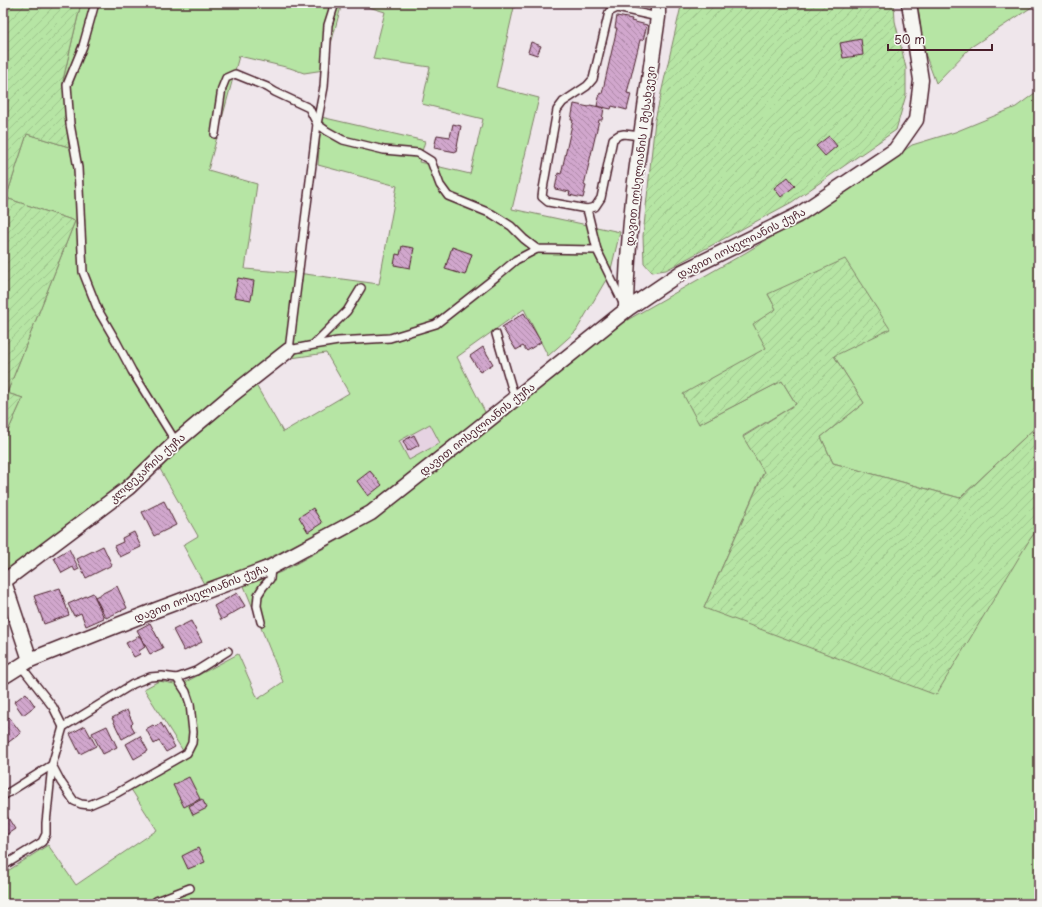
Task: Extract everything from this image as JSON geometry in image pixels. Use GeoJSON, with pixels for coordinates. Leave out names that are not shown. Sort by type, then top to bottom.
{"type":"FeatureCollection","features":[{"type":"Feature","properties":{"kind":"street","name":"დავით იოსელიანის I შესახვევი"},"geometry":{"type":"LineString","coordinates":[[626,310],[628,243],[640,136],[658,17],[658,3]]}},
{"type":"Feature","properties":{"kind":"street","name":"დავით იოსელიანის ქუჩა"},"geometry":{"type":"LineString","coordinates":[[3,677],[25,662],[156,610],[271,567],[371,513],[626,310],[682,272],[798,215],[895,150],[916,120],[921,80],[909,3]]}},
{"type":"Feature","properties":{"kind":"street","name":"კლდეკარის ქუჩა"},"geometry":{"type":"LineString","coordinates":[[4,582],[128,488],[176,442],[232,394],[289,350]]}},
{"type":"Feature","properties":{"kind":"street"},"geometry":{"type":"LineString","coordinates":[[4,582],[25,662]]}},
{"type":"Feature","properties":{"kind":"lane"},"geometry":{"type":"LineString","coordinates":[[95,3],[83,46],[67,85],[70,124],[78,168],[83,272],[98,310],[132,371],[176,442]]}},
{"type":"Feature","properties":{"kind":"lane"},"geometry":{"type":"LineString","coordinates":[[335,3],[328,25],[324,87],[317,124],[289,350],[314,344],[338,341],[390,338],[436,324],[516,260],[537,249],[597,250]]}},
{"type":"Feature","properties":{"kind":"lane"},"geometry":{"type":"LineString","coordinates":[[640,136],[624,134],[613,139],[601,198],[595,207],[587,209],[548,202],[542,197],[557,110],[563,102],[587,86],[593,79],[609,12],[617,8],[658,17]]}},
{"type":"Feature","properties":{"kind":"lane"},"geometry":{"type":"LineString","coordinates":[[215,134],[222,88],[226,78],[235,74],[267,87],[309,108],[317,124],[343,140],[384,150],[418,153],[431,161],[440,185],[448,196],[492,214],[511,226],[537,249]]}},
{"type":"Feature","properties":{"kind":"lane"},"geometry":{"type":"LineString","coordinates":[[587,209],[597,250],[626,310]]}},
{"type":"Feature","properties":{"kind":"lane"},"geometry":{"type":"LineString","coordinates":[[314,344],[347,311],[360,288]]}},
{"type":"Feature","properties":{"kind":"lane"},"geometry":{"type":"LineString","coordinates":[[496,334],[515,399]]}},
{"type":"Feature","properties":{"kind":"lane"},"geometry":{"type":"LineString","coordinates":[[261,622],[258,606],[258,595],[263,586],[270,579],[271,567]]}},
{"type":"Feature","properties":{"kind":"lane"},"geometry":{"type":"LineString","coordinates":[[63,727],[133,684],[150,677],[162,676],[177,678],[196,671],[228,651]]}},
{"type":"Feature","properties":{"kind":"lane"},"geometry":{"type":"LineString","coordinates":[[3,866],[42,842],[46,834],[52,766],[63,727],[53,707],[25,662]]}},
{"type":"Feature","properties":{"kind":"lane"},"geometry":{"type":"LineString","coordinates":[[52,766],[74,801],[81,804],[90,805],[118,793],[188,752],[192,742],[193,732],[190,704],[186,692],[177,678]]}},
{"type":"Feature","properties":{"kind":"lane"},"geometry":{"type":"LineString","coordinates":[[3,796],[52,766]]}},
{"type":"Feature","properties":{"kind":"lane"},"geometry":{"type":"LineString","coordinates":[[155,904],[156,901],[190,888]]}},
{"type":"Feature","properties":{"kind":"shaded area"},"geometry":{"type":"Polygon","coordinates":[[[430,424],[440,443],[409,460],[398,441],[430,424]]]}},
{"type":"Feature","properties":{"kind":"green space"},"geometry":{"type":"Polygon","coordinates":[[[6,3],[81,3],[63,80],[69,147],[27,134],[6,198],[75,221],[7,393],[23,398],[3,442],[3,12],[6,3]]]}},
{"type":"Feature","properties":{"kind":"green space"},"geometry":{"type":"Polygon","coordinates":[[[81,3],[342,3],[324,70],[304,73],[290,68],[239,56],[208,170],[257,184],[245,269],[305,274],[379,284],[397,186],[318,165],[321,117],[425,141],[419,162],[470,174],[483,119],[422,104],[430,67],[373,59],[385,12],[356,3],[515,3],[496,87],[539,98],[512,209],[620,232],[610,273],[576,331],[548,356],[524,309],[457,357],[486,414],[374,503],[252,567],[204,584],[183,545],[198,536],[152,455],[114,491],[3,576],[3,442],[23,398],[7,393],[75,221],[6,198],[27,134],[69,147],[63,80],[81,3]],[[326,353],[291,358],[253,380],[283,432],[349,393],[326,353]],[[430,424],[399,441],[409,460],[440,443],[430,424]]]}},
{"type":"Feature","properties":{"kind":"green space"},"geometry":{"type":"Polygon","coordinates":[[[669,3],[894,3],[895,21],[906,68],[906,95],[896,130],[792,202],[666,270],[652,272],[644,263],[643,236],[655,120],[681,6],[669,3]]]}},
{"type":"Feature","properties":{"kind":"green space"},"geometry":{"type":"Polygon","coordinates":[[[917,3],[1038,3],[971,47],[936,83],[924,51],[917,3]]]}},
{"type":"Feature","properties":{"kind":"green space"},"geometry":{"type":"Polygon","coordinates":[[[1039,90],[1039,424],[960,498],[833,463],[821,437],[864,403],[834,356],[768,294],[776,309],[766,348],[699,424],[782,381],[796,404],[743,436],[764,471],[704,608],[1030,539],[1039,527],[1039,904],[3,904],[3,874],[48,845],[76,885],[157,830],[129,786],[185,754],[144,689],[159,681],[180,685],[238,654],[258,699],[283,682],[244,586],[281,572],[355,531],[390,507],[563,370],[595,340],[615,327],[745,253],[835,199],[912,145],[955,132],[1016,107],[1039,90]]]}},
{"type":"Feature","properties":{"kind":"green space"},"geometry":{"type":"Polygon","coordinates":[[[845,259],[890,329],[834,356],[864,403],[821,437],[833,463],[960,498],[1039,424],[1039,527],[1030,539],[936,695],[704,608],[764,472],[743,437],[796,404],[782,381],[699,424],[683,394],[766,348],[753,324],[776,309],[768,294],[845,259]]]}},
{"type":"Feature","properties":{"kind":"building"},"geometry":{"type":"Polygon","coordinates":[[[617,16],[632,19],[631,21],[647,25],[643,40],[640,40],[627,93],[631,94],[627,110],[612,106],[611,109],[597,106],[600,93],[602,94],[617,28],[615,28],[617,16]]]}},
{"type":"Feature","properties":{"kind":"building"},"geometry":{"type":"Polygon","coordinates":[[[861,39],[863,55],[843,58],[840,43],[861,39]]]}},
{"type":"Feature","properties":{"kind":"building"},"geometry":{"type":"Polygon","coordinates":[[[531,42],[541,46],[537,55],[528,52],[531,42]]]}},
{"type":"Feature","properties":{"kind":"building"},"geometry":{"type":"Polygon","coordinates":[[[574,104],[604,108],[602,120],[599,120],[584,185],[586,186],[583,198],[569,195],[570,192],[555,189],[558,173],[561,174],[573,120],[571,120],[574,104]]]}},
{"type":"Feature","properties":{"kind":"building"},"geometry":{"type":"Polygon","coordinates":[[[453,124],[461,126],[456,152],[434,148],[437,135],[450,137],[453,124]]]}},
{"type":"Feature","properties":{"kind":"building"},"geometry":{"type":"Polygon","coordinates":[[[829,136],[837,146],[825,156],[816,146],[829,136]]]}},
{"type":"Feature","properties":{"kind":"building"},"geometry":{"type":"Polygon","coordinates":[[[788,177],[795,186],[781,197],[774,188],[788,177]]]}},
{"type":"Feature","properties":{"kind":"building"},"geometry":{"type":"Polygon","coordinates":[[[402,246],[414,248],[410,268],[394,265],[396,254],[400,255],[402,246]]]}},
{"type":"Feature","properties":{"kind":"building"},"geometry":{"type":"Polygon","coordinates":[[[452,247],[472,254],[465,275],[445,269],[452,247]]]}},
{"type":"Feature","properties":{"kind":"building"},"geometry":{"type":"Polygon","coordinates":[[[238,278],[254,281],[251,300],[234,297],[238,278]]]}},
{"type":"Feature","properties":{"kind":"building"},"geometry":{"type":"Polygon","coordinates":[[[524,313],[541,342],[527,351],[523,346],[516,350],[502,327],[524,313]]]}},
{"type":"Feature","properties":{"kind":"building"},"geometry":{"type":"Polygon","coordinates":[[[483,347],[493,364],[480,372],[470,356],[483,347]]]}},
{"type":"Feature","properties":{"kind":"building"},"geometry":{"type":"Polygon","coordinates":[[[414,435],[419,445],[408,451],[403,441],[414,435]]]}},
{"type":"Feature","properties":{"kind":"building"},"geometry":{"type":"Polygon","coordinates":[[[370,471],[382,485],[368,496],[357,481],[370,471]]]}},
{"type":"Feature","properties":{"kind":"building"},"geometry":{"type":"Polygon","coordinates":[[[164,501],[176,525],[154,536],[142,512],[164,501]]]}},
{"type":"Feature","properties":{"kind":"building"},"geometry":{"type":"Polygon","coordinates":[[[313,508],[322,523],[308,532],[299,517],[313,508]]]}},
{"type":"Feature","properties":{"kind":"building"},"geometry":{"type":"Polygon","coordinates":[[[134,532],[141,547],[120,557],[114,546],[123,542],[122,538],[134,532]]]}},
{"type":"Feature","properties":{"kind":"building"},"geometry":{"type":"Polygon","coordinates":[[[103,546],[112,565],[86,578],[77,559],[103,546]]]}},
{"type":"Feature","properties":{"kind":"building"},"geometry":{"type":"Polygon","coordinates":[[[69,549],[79,569],[75,571],[73,567],[62,573],[54,558],[69,549]]]}},
{"type":"Feature","properties":{"kind":"building"},"geometry":{"type":"Polygon","coordinates":[[[117,586],[127,608],[106,618],[95,597],[117,586]]]}},
{"type":"Feature","properties":{"kind":"building"},"geometry":{"type":"Polygon","coordinates":[[[60,588],[69,615],[44,624],[34,596],[60,588]]]}},
{"type":"Feature","properties":{"kind":"building"},"geometry":{"type":"Polygon","coordinates":[[[93,593],[104,618],[86,626],[81,613],[74,616],[68,604],[93,593]]]}},
{"type":"Feature","properties":{"kind":"building"},"geometry":{"type":"Polygon","coordinates":[[[237,593],[245,606],[221,620],[214,606],[237,593]]]}},
{"type":"Feature","properties":{"kind":"building"},"geometry":{"type":"Polygon","coordinates":[[[191,621],[202,642],[184,651],[173,630],[191,621]]]}},
{"type":"Feature","properties":{"kind":"building"},"geometry":{"type":"Polygon","coordinates":[[[150,623],[163,648],[150,654],[137,630],[150,623]]]}},
{"type":"Feature","properties":{"kind":"building"},"geometry":{"type":"Polygon","coordinates":[[[140,636],[145,647],[139,651],[140,654],[134,657],[126,643],[140,636]]]}},
{"type":"Feature","properties":{"kind":"building"},"geometry":{"type":"Polygon","coordinates":[[[26,693],[35,706],[23,715],[14,702],[26,693]]]}},
{"type":"Feature","properties":{"kind":"building"},"geometry":{"type":"Polygon","coordinates":[[[127,710],[133,723],[131,725],[135,732],[122,739],[112,718],[127,710]]]}},
{"type":"Feature","properties":{"kind":"building"},"geometry":{"type":"Polygon","coordinates":[[[9,717],[21,733],[6,744],[3,741],[3,721],[9,717]]]}},
{"type":"Feature","properties":{"kind":"building"},"geometry":{"type":"Polygon","coordinates":[[[161,723],[175,747],[166,752],[159,741],[154,744],[146,729],[153,725],[155,727],[161,723]]]}},
{"type":"Feature","properties":{"kind":"building"},"geometry":{"type":"Polygon","coordinates":[[[85,726],[96,746],[80,754],[70,734],[85,726]]]}},
{"type":"Feature","properties":{"kind":"building"},"geometry":{"type":"Polygon","coordinates":[[[107,726],[117,747],[103,754],[92,733],[107,726]]]}},
{"type":"Feature","properties":{"kind":"building"},"geometry":{"type":"Polygon","coordinates":[[[140,736],[148,751],[134,759],[126,744],[140,736]]]}},
{"type":"Feature","properties":{"kind":"building"},"geometry":{"type":"Polygon","coordinates":[[[189,777],[200,799],[184,807],[173,785],[189,777]]]}},
{"type":"Feature","properties":{"kind":"building"},"geometry":{"type":"Polygon","coordinates":[[[202,799],[207,808],[193,815],[189,806],[202,799]]]}},
{"type":"Feature","properties":{"kind":"building"},"geometry":{"type":"Polygon","coordinates":[[[3,810],[15,829],[3,837],[3,810]]]}},
{"type":"Feature","properties":{"kind":"building"},"geometry":{"type":"Polygon","coordinates":[[[198,848],[205,862],[188,869],[182,856],[198,848]]]}}]}
